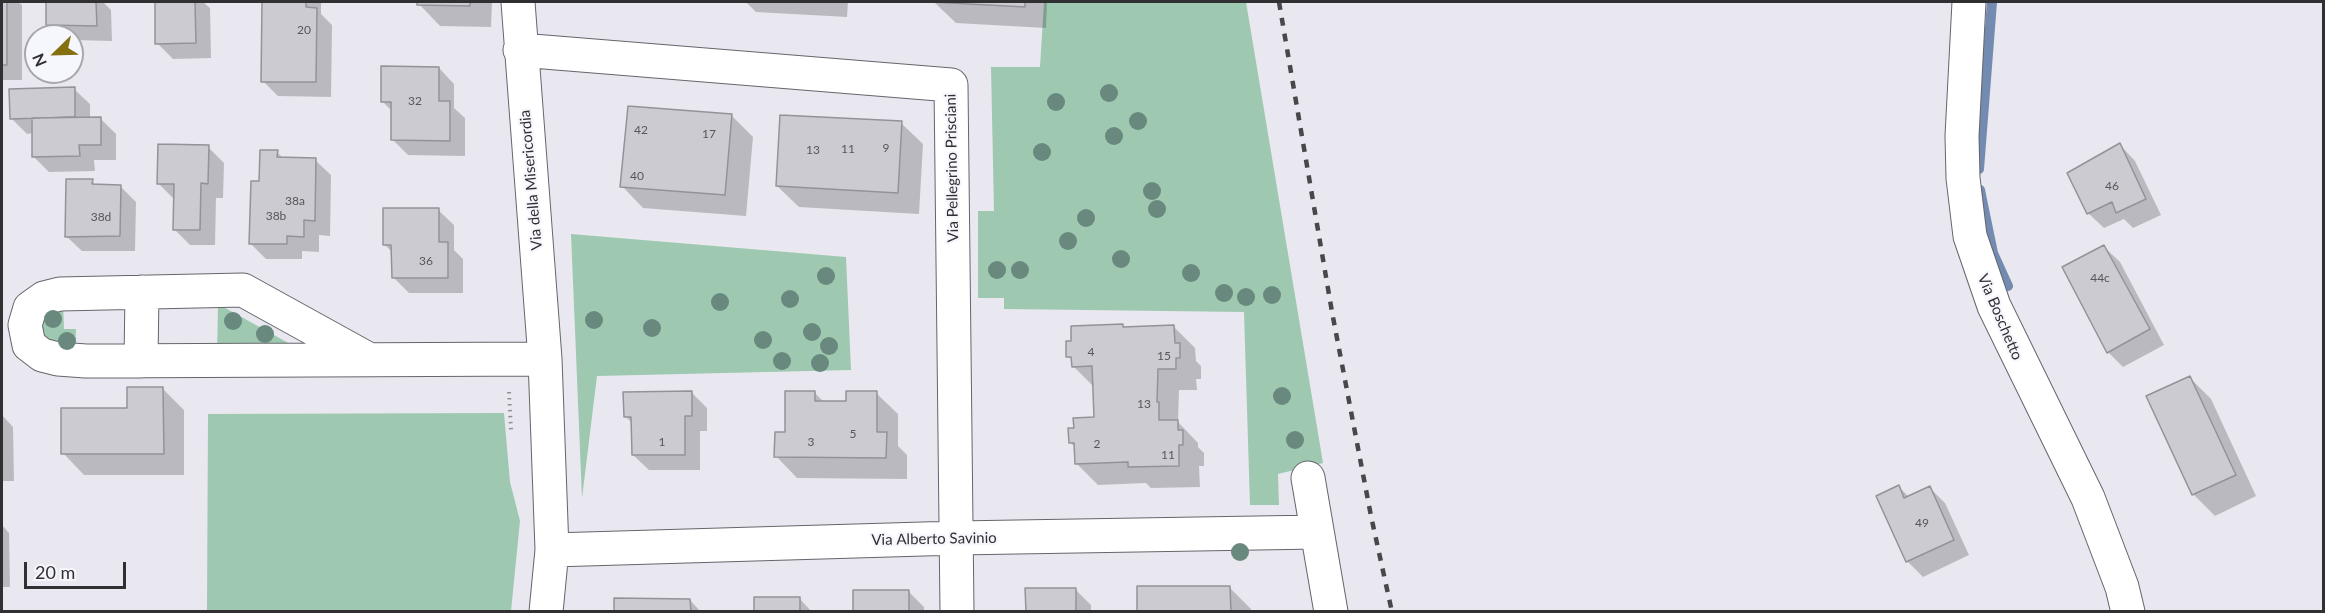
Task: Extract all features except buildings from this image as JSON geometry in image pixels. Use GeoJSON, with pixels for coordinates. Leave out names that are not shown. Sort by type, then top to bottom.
{"type":"FeatureCollection","features":[{"type":"Feature","properties":{"kind":"street","name":"Via della Misericordia"},"geometry":{"type":"LineString","coordinates":[[518,2],[545,359],[552,550],[546,612]]}},
{"type":"Feature","properties":{"kind":"street","name":"Via Boschetto"},"geometry":{"type":"LineString","coordinates":[[1969,2],[1962,136],[1963,178],[1970,237],[1998,316],[2088,498],[2122,587],[2128,612]]}},
{"type":"Feature","properties":{"kind":"street","name":"Via Pellegrino Prisciani"},"geometry":{"type":"LineString","coordinates":[[520,50],[951,85],[957,538]]}},
{"type":"Feature","properties":{"kind":"street"},"geometry":{"type":"LineString","coordinates":[[368,359],[243,290],[60,294],[44,298],[30,308],[25,325],[29,345],[42,355],[58,359],[141,361],[545,359]]}},
{"type":"Feature","properties":{"kind":"street"},"geometry":{"type":"LineString","coordinates":[[141,361],[142,292]]}},
{"type":"Feature","properties":{"kind":"street"},"geometry":{"type":"LineString","coordinates":[[1308,478],[1331,612]]}},
{"type":"Feature","properties":{"kind":"street","name":"Via Alberto Savinio"},"geometry":{"type":"LineString","coordinates":[[552,550],[957,538],[1317,532]]}},
{"type":"Feature","properties":{"kind":"street"},"geometry":{"type":"LineString","coordinates":[[957,538],[957,612]]}},
{"type":"Feature","properties":{"kind":"green space"},"geometry":{"type":"Polygon","coordinates":[[[1044,2],[1246,2],[1323,463],[1278,474],[1279,505],[1250,505],[1244,312],[1004,309],[1004,298],[978,298],[978,211],[994,211],[991,67],[1040,67],[1044,2]]]}},
{"type":"Feature","properties":{"kind":"green space"},"geometry":{"type":"Polygon","coordinates":[[[571,234],[846,257],[851,370],[597,376],[582,498],[571,234]]]}},
{"type":"Feature","properties":{"kind":"green space"},"geometry":{"type":"Polygon","coordinates":[[[63,303],[64,329],[76,329],[75,355],[43,339],[39,325],[46,308],[63,303]]]}},
{"type":"Feature","properties":{"kind":"green space"},"geometry":{"type":"Polygon","coordinates":[[[218,304],[310,355],[217,357],[218,304]]]}},
{"type":"Feature","properties":{"kind":"green space"},"geometry":{"type":"Polygon","coordinates":[[[504,413],[510,482],[520,521],[511,611],[207,611],[208,414],[504,413]]]}},
{"type":"Feature","properties":{"kind":"waterway"},"geometry":{"type":"LineString","coordinates":[[1979,169],[1992,2]]}},
{"type":"Feature","properties":{"kind":"waterway"},"geometry":{"type":"LineString","coordinates":[[1980,190],[1993,253],[2008,286]]}},
{"type":"Feature","properties":{"kind":"railway"},"geometry":{"type":"LineString","coordinates":[[1279,2],[1332,312],[1392,612]]}}]}
